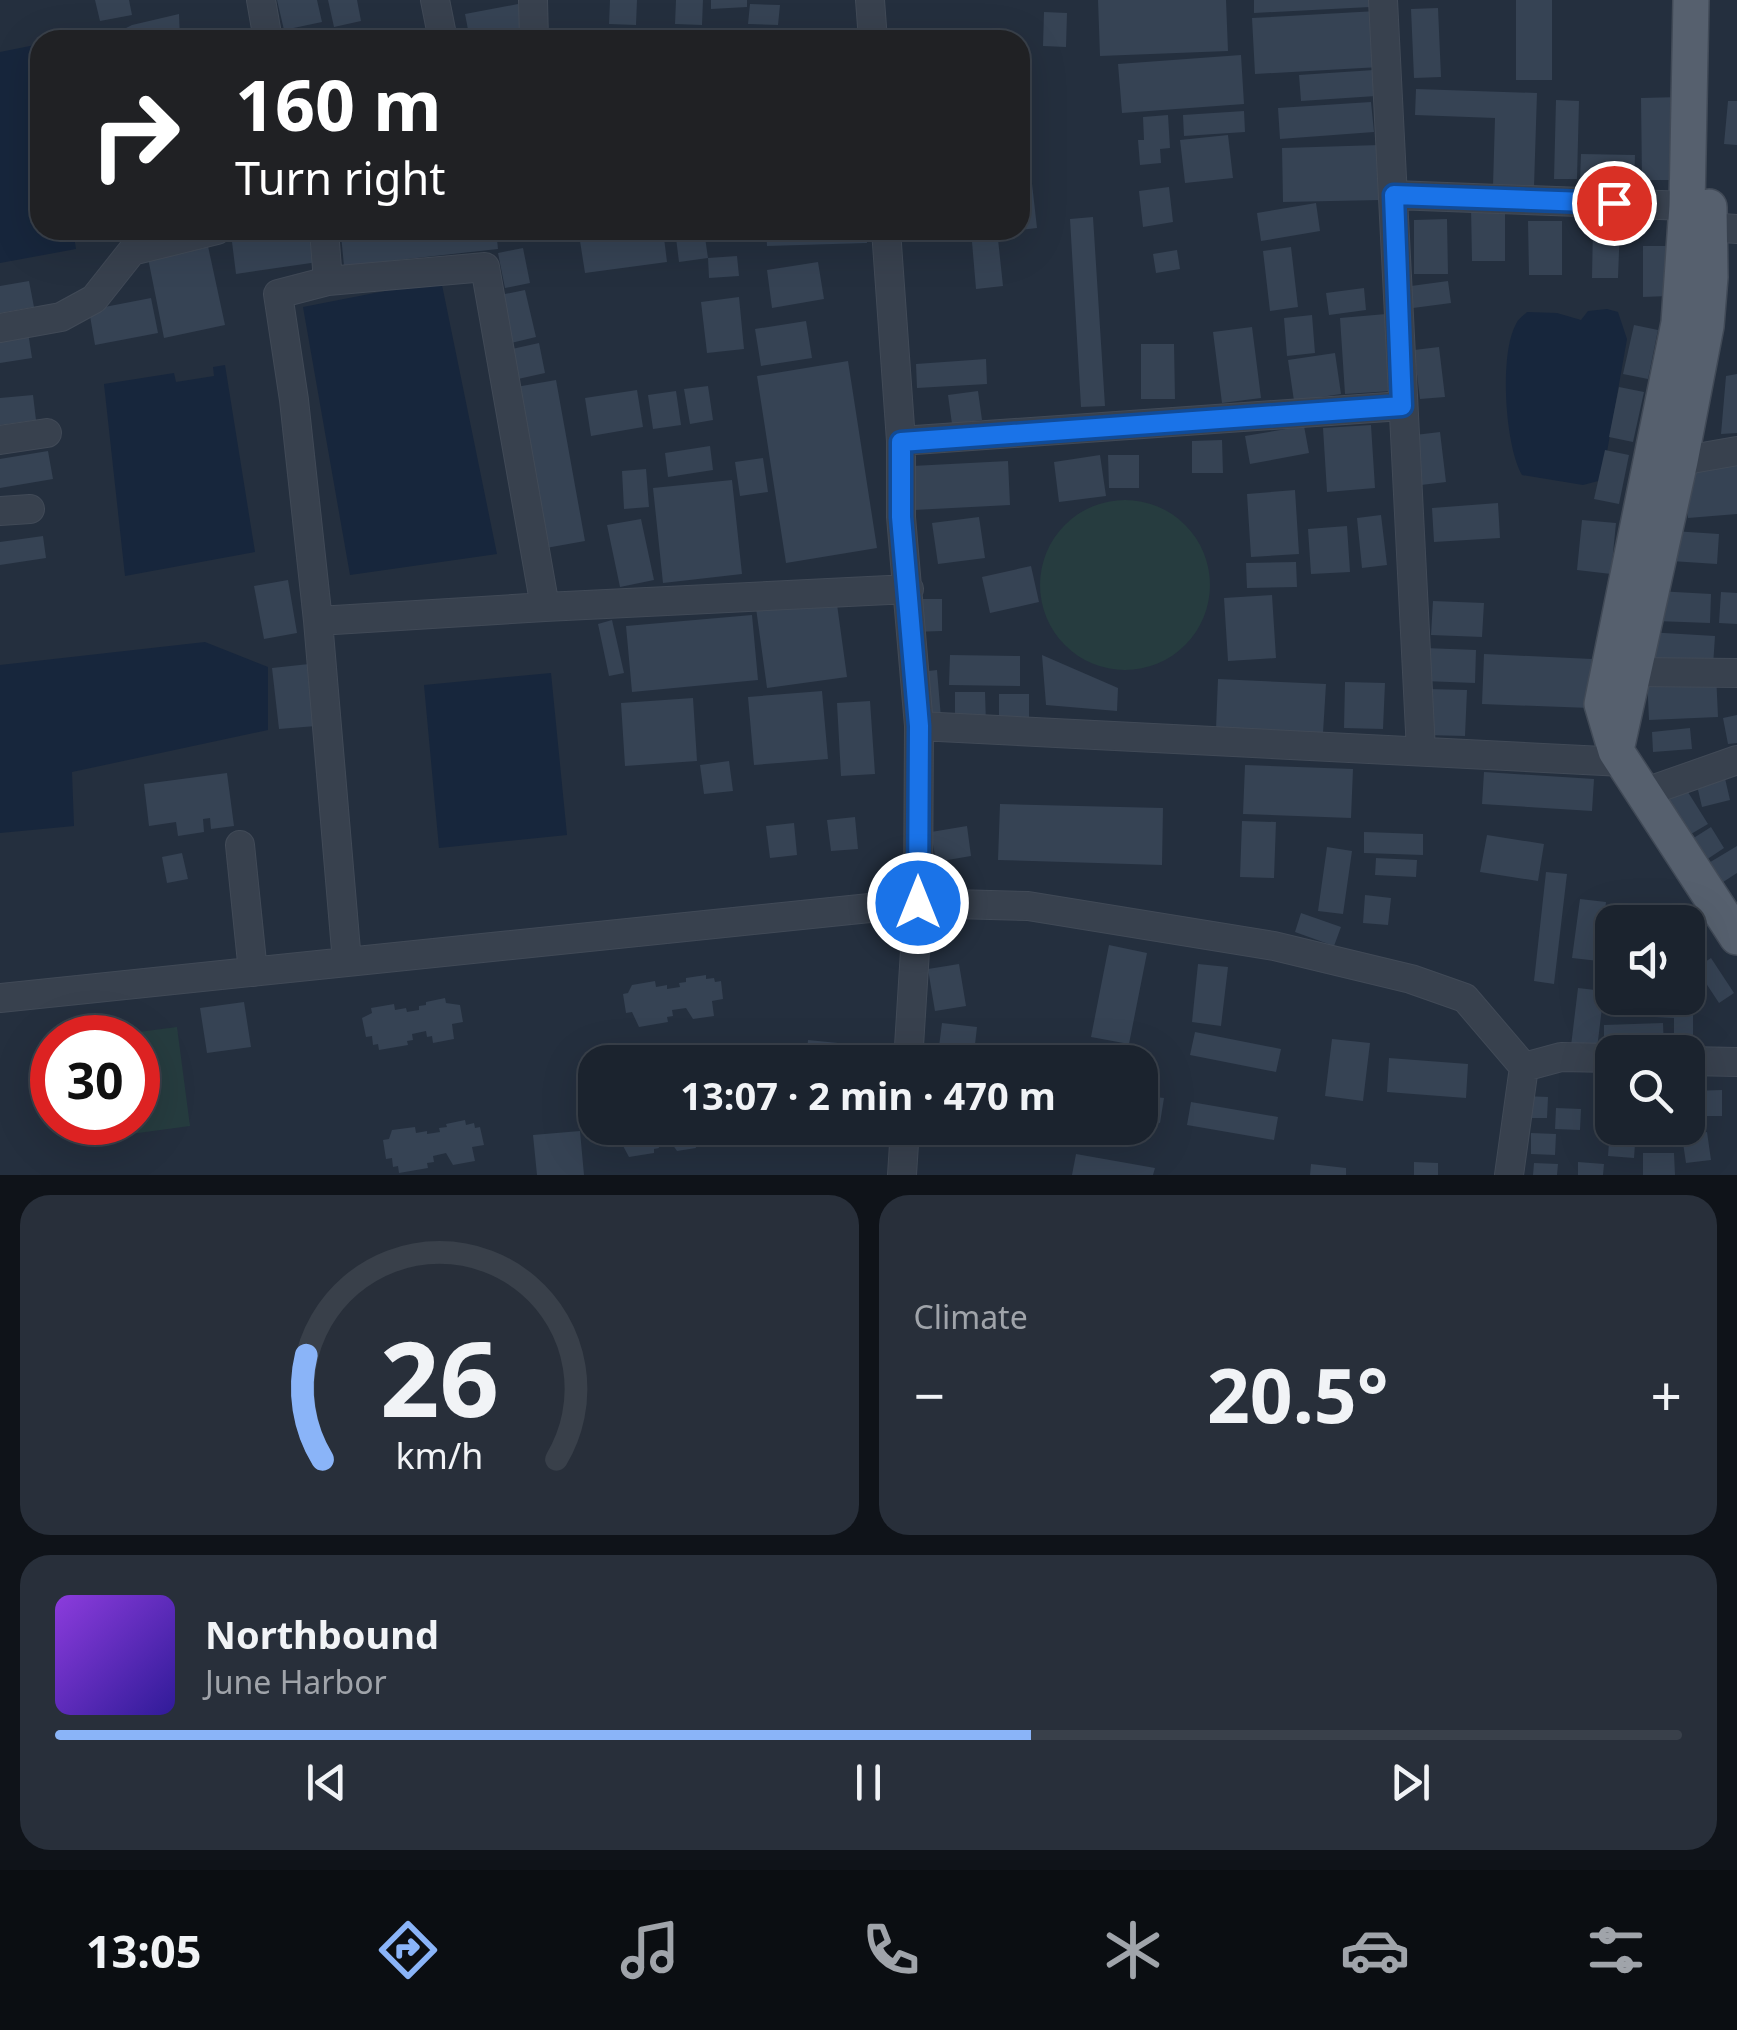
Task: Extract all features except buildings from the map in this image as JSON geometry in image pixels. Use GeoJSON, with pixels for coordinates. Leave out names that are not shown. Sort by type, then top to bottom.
{"type":"FeatureCollection","features":[{"type":"Feature","properties":{"kind":"main road"},"geometry":{"type":"LineString","coordinates":[[1691,0],[1711,221],[1680,323],[1602,690],[1604,719],[1620,756],[1737,937]]}},
{"type":"Feature","properties":{"kind":"main road"},"geometry":{"type":"LineString","coordinates":[[1620,756],[1633,672],[1706,326],[1710,277],[1712,0]]}},
{"type":"Feature","properties":{"kind":"street"},"geometry":{"type":"LineString","coordinates":[[261,0],[266,30]]}},
{"type":"Feature","properties":{"kind":"street"},"geometry":{"type":"LineString","coordinates":[[435,0],[441,30]]}},
{"type":"Feature","properties":{"kind":"street"},"geometry":{"type":"LineString","coordinates":[[533,0],[534,30]]}},
{"type":"Feature","properties":{"kind":"street"},"geometry":{"type":"LineString","coordinates":[[870,0],[872,30]]}},
{"type":"Feature","properties":{"kind":"street"},"geometry":{"type":"LineString","coordinates":[[1383,0],[1421,751]]}},
{"type":"Feature","properties":{"kind":"street"},"geometry":{"type":"LineString","coordinates":[[1394,195],[1711,221]]}},
{"type":"Feature","properties":{"kind":"street"},"geometry":{"type":"LineString","coordinates":[[121,240],[124,262]]}},
{"type":"Feature","properties":{"kind":"street"},"geometry":{"type":"LineString","coordinates":[[0,328],[60,317],[94,299],[132,251],[177,240]]}},
{"type":"Feature","properties":{"kind":"street"},"geometry":{"type":"LineString","coordinates":[[325,240],[328,281]]}},
{"type":"Feature","properties":{"kind":"street"},"geometry":{"type":"LineString","coordinates":[[887,240],[901,442],[901,517],[919,726],[918,903],[909,1045]]}},
{"type":"Feature","properties":{"kind":"street"},"geometry":{"type":"LineString","coordinates":[[348,962],[318,622],[294,400],[278,294],[328,281],[485,267],[545,608]]}},
{"type":"Feature","properties":{"kind":"street"},"geometry":{"type":"LineString","coordinates":[[901,442],[1402,406]]}},
{"type":"Feature","properties":{"kind":"street"},"geometry":{"type":"LineString","coordinates":[[0,440],[47,433]]}},
{"type":"Feature","properties":{"kind":"street"},"geometry":{"type":"LineString","coordinates":[[1680,462],[1737,451]]}},
{"type":"Feature","properties":{"kind":"street"},"geometry":{"type":"LineString","coordinates":[[0,512],[30,509]]}},
{"type":"Feature","properties":{"kind":"street"},"geometry":{"type":"LineString","coordinates":[[318,622],[909,589]]}},
{"type":"Feature","properties":{"kind":"street"},"geometry":{"type":"LineString","coordinates":[[1633,672],[1737,673]]}},
{"type":"Feature","properties":{"kind":"street"},"geometry":{"type":"LineString","coordinates":[[919,726],[1421,751],[1620,756]]}},
{"type":"Feature","properties":{"kind":"street"},"geometry":{"type":"LineString","coordinates":[[1643,793],[1737,760]]}},
{"type":"Feature","properties":{"kind":"street"},"geometry":{"type":"LineString","coordinates":[[240,845],[253,972]]}},
{"type":"Feature","properties":{"kind":"street"},"geometry":{"type":"LineString","coordinates":[[0,998],[918,903],[1028,906],[1274,946],[1411,979],[1465,998],[1524,1068],[1509,1175]]}},
{"type":"Feature","properties":{"kind":"street"},"geometry":{"type":"LineString","coordinates":[[1524,1068],[1562,1057],[1595,1058]]}},
{"type":"Feature","properties":{"kind":"street"},"geometry":{"type":"LineString","coordinates":[[1705,1061],[1737,1062]]}},
{"type":"Feature","properties":{"kind":"street"},"geometry":{"type":"LineString","coordinates":[[902,1175],[904,1145]]}},
{"type":"Feature","properties":{"kind":"green space"},"geometry":{"type":"Polygon","coordinates":[[[1125,500],[1158,506],[1185,525],[1204,552],[1210,585],[1204,618],[1185,645],[1158,664],[1125,670],[1092,664],[1065,645],[1046,618],[1040,585],[1046,552],[1065,525],[1092,506],[1125,500]]]}},
{"type":"Feature","properties":{"kind":"green space"},"geometry":{"type":"Polygon","coordinates":[[[177,1027],[190,1126],[160,1130],[160,1029],[177,1027]]]}},
{"type":"Feature","properties":{"kind":"water"},"geometry":{"type":"Polygon","coordinates":[[[30,46],[30,240],[75,240],[76,249],[0,263],[0,52],[30,46]]]}},
{"type":"Feature","properties":{"kind":"water"},"geometry":{"type":"Polygon","coordinates":[[[441,280],[497,554],[350,575],[303,307],[441,280]]]}},
{"type":"Feature","properties":{"kind":"water"},"geometry":{"type":"Polygon","coordinates":[[[1588,311],[1618,312],[1627,339],[1602,480],[1583,485],[1522,475],[1512,443],[1506,400],[1507,356],[1517,322],[1527,312],[1557,313],[1581,320],[1588,311]]]}},
{"type":"Feature","properties":{"kind":"water"},"geometry":{"type":"Polygon","coordinates":[[[225,365],[255,552],[125,576],[104,384],[174,373],[176,382],[214,376],[213,367],[225,365]]]}},
{"type":"Feature","properties":{"kind":"water"},"geometry":{"type":"Polygon","coordinates":[[[205,642],[268,667],[268,730],[72,772],[74,826],[0,833],[0,665],[205,642]]]}},
{"type":"Feature","properties":{"kind":"water"},"geometry":{"type":"Polygon","coordinates":[[[551,673],[567,835],[439,848],[424,685],[551,673]]]}},
{"type":"Feature","properties":{"kind":"route"},"geometry":{"type":"LineString","coordinates":[[918,903],[919,726],[901,517],[901,442],[1402,406],[1394,195],[1614,203]]}}]}
